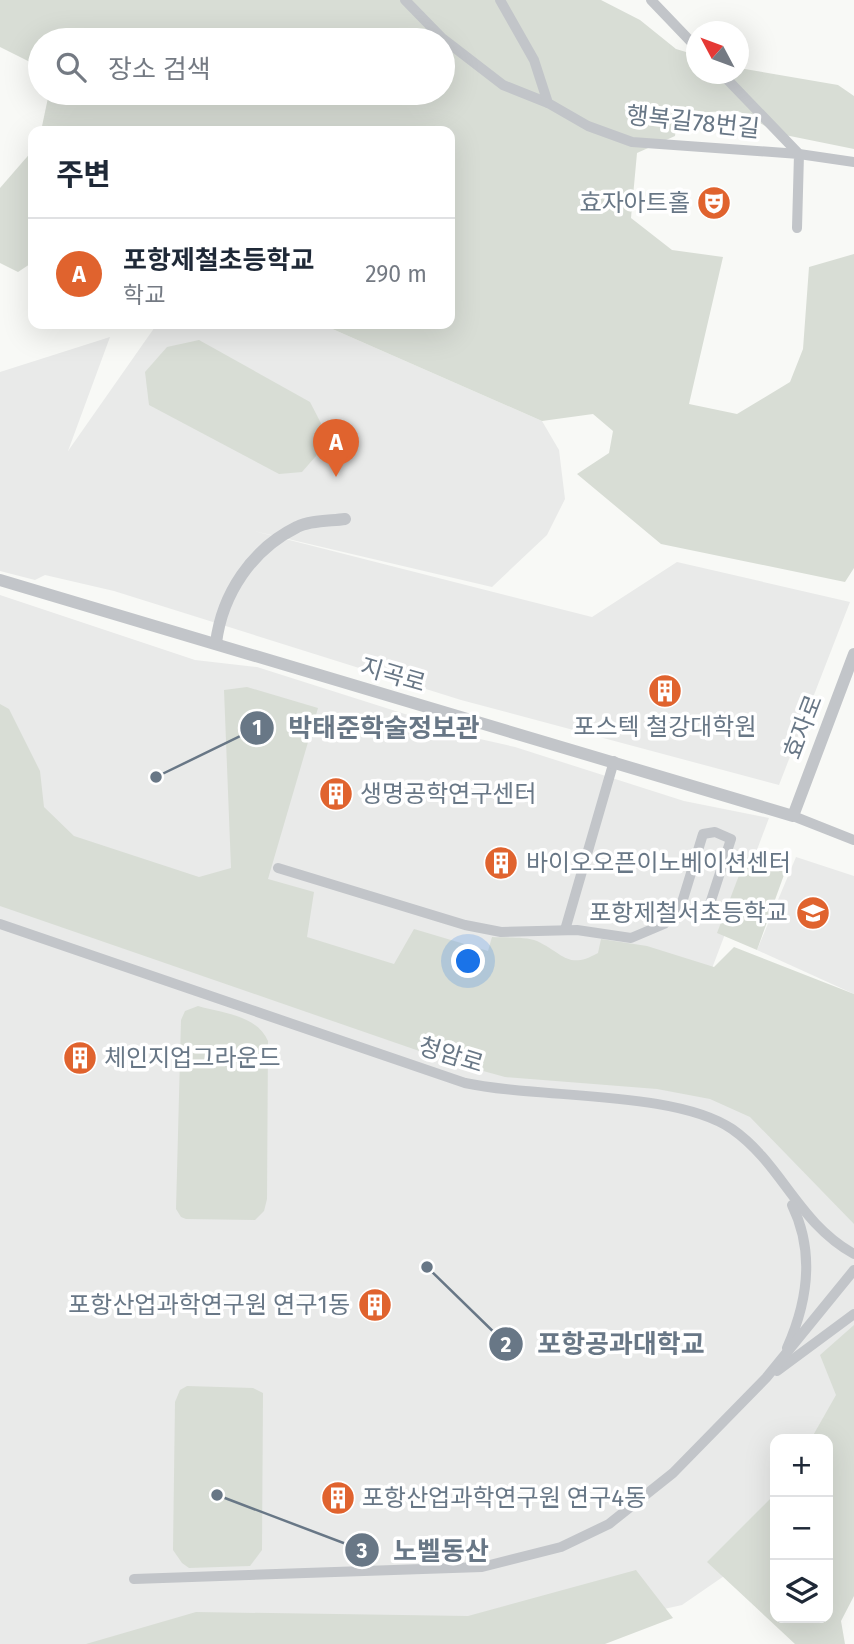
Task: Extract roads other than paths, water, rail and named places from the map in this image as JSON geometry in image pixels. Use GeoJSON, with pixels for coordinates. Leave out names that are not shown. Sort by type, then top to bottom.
{"type":"FeatureCollection","features":[{"type":"Feature","properties":{"kind":"street","name":"행복길78번길"},"geometry":{"type":"LineString","coordinates":[[405,0],[432,28]]}},
{"type":"Feature","properties":{"kind":"street"},"geometry":{"type":"LineString","coordinates":[[499,0],[534,60],[548,103]]}},
{"type":"Feature","properties":{"kind":"street"},"geometry":{"type":"LineString","coordinates":[[651,0],[686,37]]}},
{"type":"Feature","properties":{"kind":"street","name":"행복길78번길"},"geometry":{"type":"LineString","coordinates":[[455,48],[503,85],[548,103],[588,125],[632,142],[799,154],[854,162]]}},
{"type":"Feature","properties":{"kind":"street"},"geometry":{"type":"LineString","coordinates":[[732,84],[799,154],[797,228]]}},
{"type":"Feature","properties":{"kind":"street"},"geometry":{"type":"LineString","coordinates":[[216,643],[229,598],[254,557],[299,526],[345,519]]}},
{"type":"Feature","properties":{"kind":"street","name":"지곡로"},"geometry":{"type":"LineString","coordinates":[[0,580],[614,761],[793,816],[854,840]]}},
{"type":"Feature","properties":{"kind":"street","name":"효자로"},"geometry":{"type":"LineString","coordinates":[[793,816],[854,654]]}},
{"type":"Feature","properties":{"kind":"street"},"geometry":{"type":"LineString","coordinates":[[565,930],[614,761]]}},
{"type":"Feature","properties":{"kind":"street"},"geometry":{"type":"LineString","coordinates":[[278,868],[482,929],[565,930],[631,937],[664,924],[680,909],[703,834],[715,832],[731,839],[706,916],[680,909]]}},
{"type":"Feature","properties":{"kind":"street","name":"청암로"},"geometry":{"type":"LineString","coordinates":[[0,924],[465,1083],[534,1094],[659,1104],[692,1111],[735,1131],[763,1158],[809,1219],[854,1254]]}},
{"type":"Feature","properties":{"kind":"street"},"geometry":{"type":"LineString","coordinates":[[780,1180],[801,1223],[808,1258],[803,1304],[782,1359]]}},
{"type":"Feature","properties":{"kind":"street"},"geometry":{"type":"LineString","coordinates":[[134,1579],[482,1567],[535,1555],[599,1529],[627,1512],[729,1419],[854,1270]]}},
{"type":"Feature","properties":{"kind":"street"},"geometry":{"type":"LineString","coordinates":[[766,1378],[854,1314]]}},
{"type":"Feature","properties":{"kind":"place","name":"효자아트홀"},"geometry":{"type":"Point","coordinates":[714,203]}},
{"type":"Feature","properties":{"kind":"place","name":"포항제철초등학교"},"geometry":{"type":"Point","coordinates":[336,477]}},
{"type":"Feature","properties":{"kind":"place","name":"포스텍 철강대학원"},"geometry":{"type":"Point","coordinates":[665,691]}},
{"type":"Feature","properties":{"kind":"place","name":"박태준학술정보관"},"geometry":{"type":"Point","coordinates":[156,777]}},
{"type":"Feature","properties":{"kind":"place","name":"생명공학연구센터"},"geometry":{"type":"Point","coordinates":[336,794]}},
{"type":"Feature","properties":{"kind":"place","name":"바이오오픈이노베이션센터"},"geometry":{"type":"Point","coordinates":[501,863]}},
{"type":"Feature","properties":{"kind":"place","name":"포항제철서초등학교"},"geometry":{"type":"Point","coordinates":[813,913]}},
{"type":"Feature","properties":{"kind":"place","name":"체인지업그라운드"},"geometry":{"type":"Point","coordinates":[80,1058]}},
{"type":"Feature","properties":{"kind":"place","name":"포항공과대학교"},"geometry":{"type":"Point","coordinates":[427,1267]}},
{"type":"Feature","properties":{"kind":"place","name":"포항산업과학연구원 연구1동"},"geometry":{"type":"Point","coordinates":[375,1305]}},
{"type":"Feature","properties":{"kind":"place","name":"노벨동산"},"geometry":{"type":"Point","coordinates":[217,1495]}},
{"type":"Feature","properties":{"kind":"place","name":"포항산업과학연구원 연구4동"},"geometry":{"type":"Point","coordinates":[338,1498]}}]}
